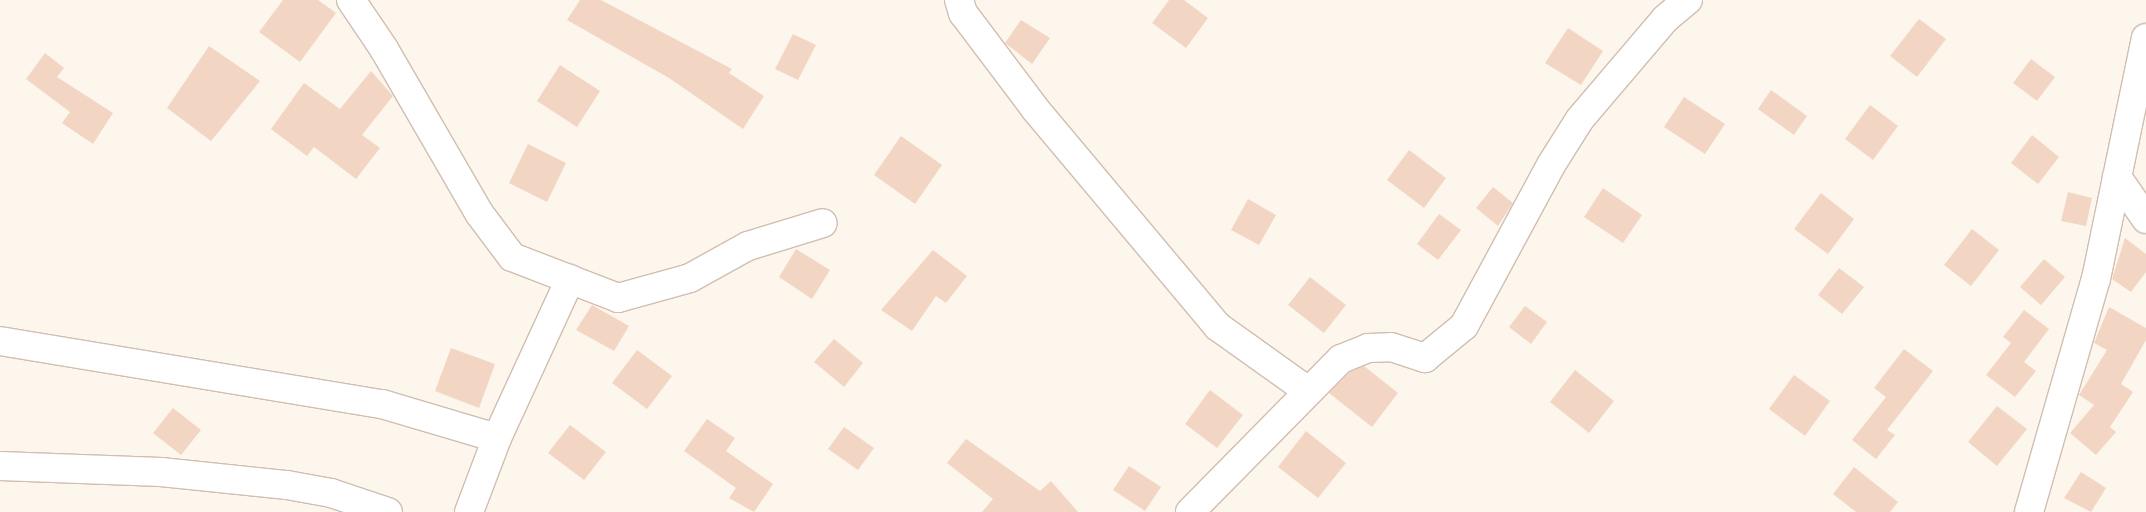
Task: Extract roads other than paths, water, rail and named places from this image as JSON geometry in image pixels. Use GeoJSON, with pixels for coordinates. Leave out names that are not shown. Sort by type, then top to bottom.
{"type":"FeatureCollection","features":[{"type":"Feature","properties":{"kind":"street"},"geometry":{"type":"LineString","coordinates":[[351,0],[384,49],[479,213],[512,257],[618,298],[690,278],[748,246],[822,223]]}},
{"type":"Feature","properties":{"kind":"street"},"geometry":{"type":"LineString","coordinates":[[959,0],[963,13],[1036,110],[1217,326],[1308,391]]}},
{"type":"Feature","properties":{"kind":"street"},"geometry":{"type":"LineString","coordinates":[[1190,512],[1341,358],[1368,348],[1391,347],[1425,358],[1464,326],[1551,164],[1580,119],[1665,19],[1688,0]]}},
{"type":"Feature","properties":{"kind":"street"},"geometry":{"type":"LineString","coordinates":[[2029,512],[2096,279],[2146,38]]}},
{"type":"Feature","properties":{"kind":"street"},"geometry":{"type":"LineString","coordinates":[[2117,177],[2146,219]]}},
{"type":"Feature","properties":{"kind":"street"},"geometry":{"type":"LineString","coordinates":[[469,512],[497,438],[570,280]]}},
{"type":"Feature","properties":{"kind":"street"},"geometry":{"type":"LineString","coordinates":[[0,341],[382,404],[497,438]]}},
{"type":"Feature","properties":{"kind":"street"},"geometry":{"type":"LineString","coordinates":[[0,466],[161,472],[287,485],[331,493],[388,512]]}}]}
